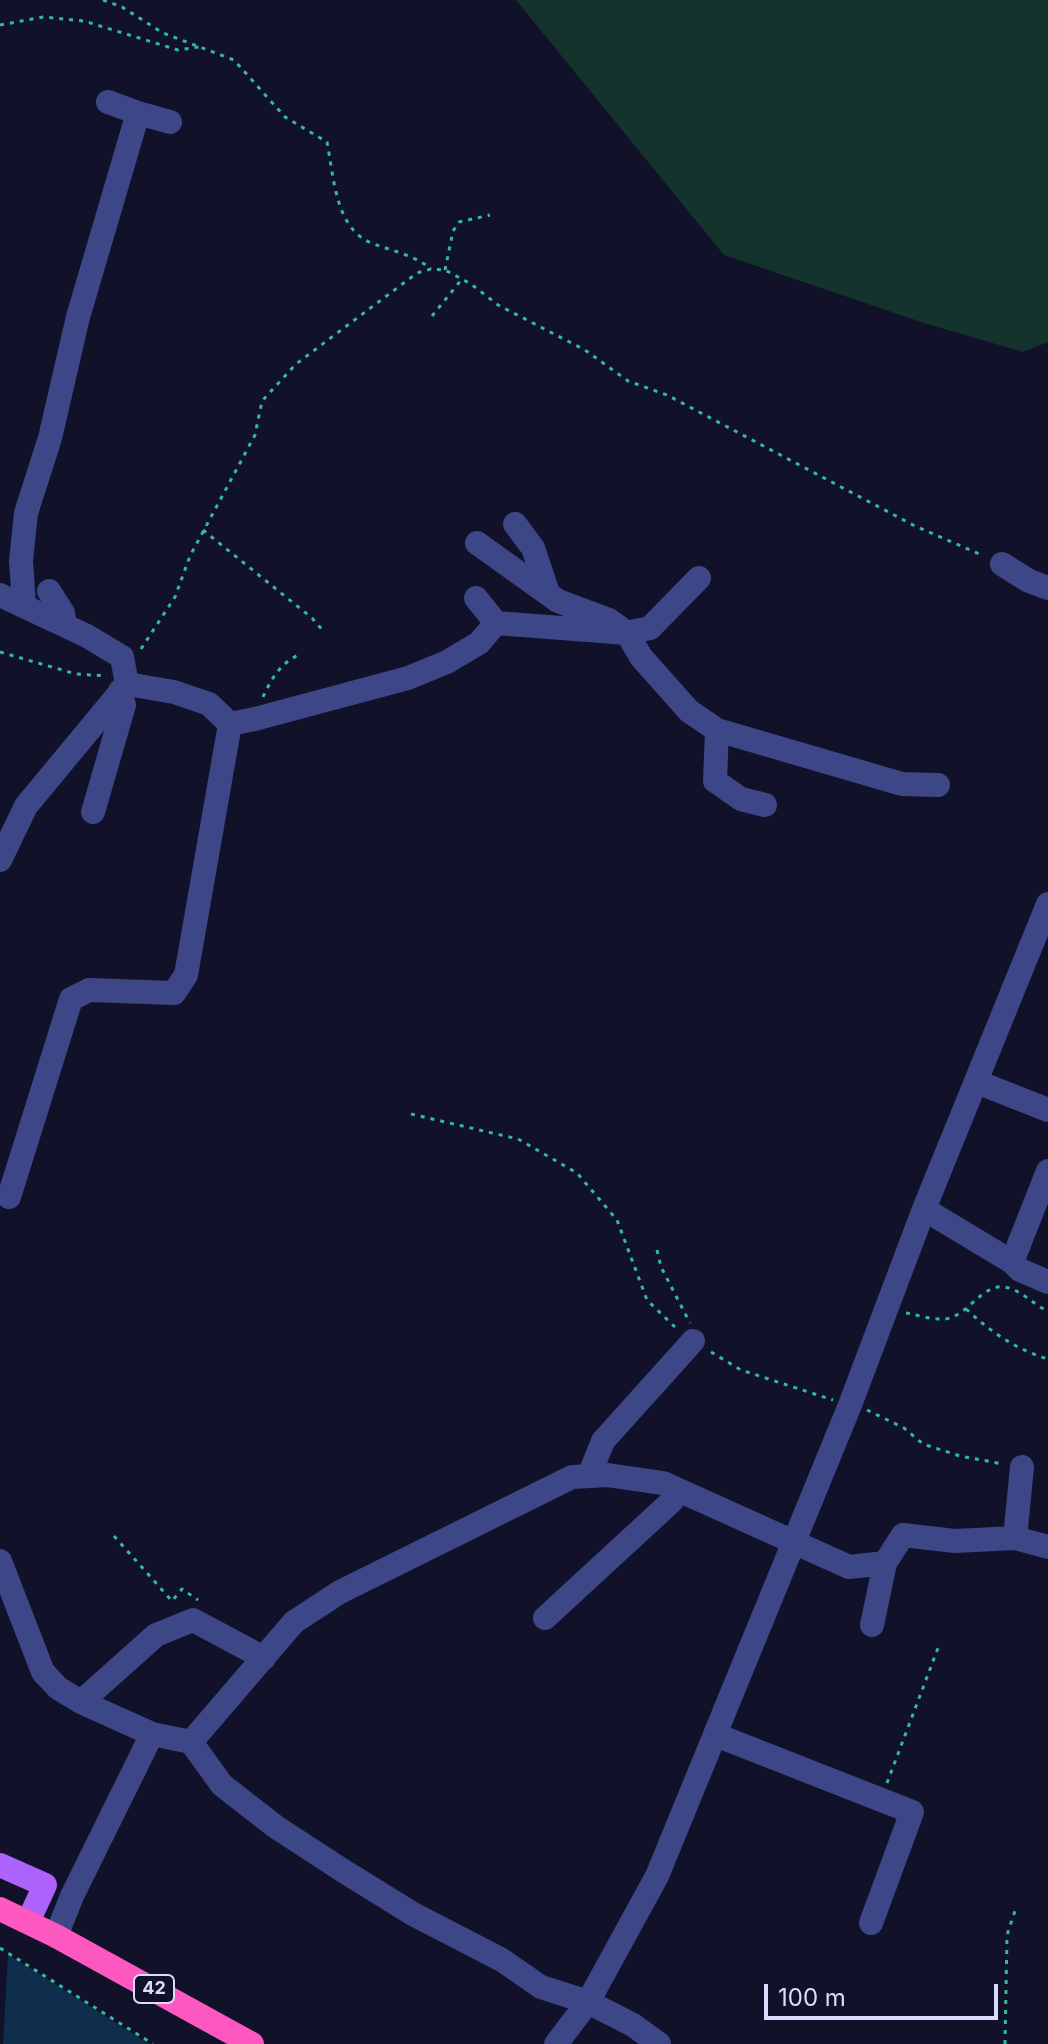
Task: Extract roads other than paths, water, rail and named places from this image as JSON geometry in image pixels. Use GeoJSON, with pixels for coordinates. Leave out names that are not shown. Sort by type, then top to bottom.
{"type":"FeatureCollection","features":[{"type":"Feature","properties":{"kind":"highway","name":"42"},"geometry":{"type":"LineString","coordinates":[[0,1909],[56,1936],[252,2044]]}},
{"type":"Feature","properties":{"kind":"main road"},"geometry":{"type":"LineString","coordinates":[[0,1865],[45,1885],[28,1922]]}},
{"type":"Feature","properties":{"kind":"street"},"geometry":{"type":"LineString","coordinates":[[108,102],[170,122]]}},
{"type":"Feature","properties":{"kind":"street"},"geometry":{"type":"LineString","coordinates":[[24,605],[21,561],[26,513],[50,438],[78,317],[138,113]]}},
{"type":"Feature","properties":{"kind":"street"},"geometry":{"type":"LineString","coordinates":[[515,524],[533,548],[547,590]]}},
{"type":"Feature","properties":{"kind":"street"},"geometry":{"type":"LineString","coordinates":[[477,543],[532,584],[547,590],[558,601],[609,620],[627,633],[641,657],[689,711],[717,730],[902,784],[938,785]]}},
{"type":"Feature","properties":{"kind":"street"},"geometry":{"type":"LineString","coordinates":[[1002,564],[1029,581],[1048,588]]}},
{"type":"Feature","properties":{"kind":"street"},"geometry":{"type":"LineString","coordinates":[[476,598],[496,623],[627,633],[650,628],[699,578]]}},
{"type":"Feature","properties":{"kind":"street"},"geometry":{"type":"LineString","coordinates":[[49,591],[63,613],[65,625]]}},
{"type":"Feature","properties":{"kind":"street"},"geometry":{"type":"LineString","coordinates":[[0,595],[65,625],[122,657],[124,705],[93,812]]}},
{"type":"Feature","properties":{"kind":"street"},"geometry":{"type":"LineString","coordinates":[[230,724],[408,678],[447,662],[479,643],[496,623]]}},
{"type":"Feature","properties":{"kind":"street"},"geometry":{"type":"LineString","coordinates":[[124,687],[174,692],[209,704],[230,724]]}},
{"type":"Feature","properties":{"kind":"street"},"geometry":{"type":"LineString","coordinates":[[0,860],[26,806],[124,687]]}},
{"type":"Feature","properties":{"kind":"street"},"geometry":{"type":"LineString","coordinates":[[9,1197],[71,999],[89,990],[174,993],[186,975],[230,724]]}},
{"type":"Feature","properties":{"kind":"street"},"geometry":{"type":"LineString","coordinates":[[717,730],[715,781],[741,799],[765,805]]}},
{"type":"Feature","properties":{"kind":"street"},"geometry":{"type":"LineString","coordinates":[[556,2044],[588,2002],[657,1876],[850,1405],[924,1209],[1048,904]]}},
{"type":"Feature","properties":{"kind":"street"},"geometry":{"type":"LineString","coordinates":[[977,1082],[1048,1110]]}},
{"type":"Feature","properties":{"kind":"street"},"geometry":{"type":"LineString","coordinates":[[1012,1262],[1048,1171]]}},
{"type":"Feature","properties":{"kind":"street"},"geometry":{"type":"LineString","coordinates":[[924,1209],[1012,1262],[1020,1270],[1048,1282]]}},
{"type":"Feature","properties":{"kind":"street"},"geometry":{"type":"LineString","coordinates":[[589,1476],[603,1441],[693,1341]]}},
{"type":"Feature","properties":{"kind":"street"},"geometry":{"type":"LineString","coordinates":[[1015,1538],[1022,1467]]}},
{"type":"Feature","properties":{"kind":"street"},"geometry":{"type":"LineString","coordinates":[[191,1742],[294,1622],[340,1592],[572,1477],[608,1475],[663,1483],[849,1567],[885,1563]]}},
{"type":"Feature","properties":{"kind":"street"},"geometry":{"type":"LineString","coordinates":[[545,1618],[672,1501],[675,1489]]}},
{"type":"Feature","properties":{"kind":"street"},"geometry":{"type":"LineString","coordinates":[[872,1625],[885,1563],[903,1535],[955,1541],[1015,1538],[1048,1547]]}},
{"type":"Feature","properties":{"kind":"street"},"geometry":{"type":"LineString","coordinates":[[0,1561],[43,1672],[58,1688],[81,1702],[152,1734],[191,1742],[222,1785],[276,1827],[413,1914],[502,1960],[541,1987],[588,2002],[633,2025],[659,2044]]}},
{"type":"Feature","properties":{"kind":"street"},"geometry":{"type":"LineString","coordinates":[[81,1702],[156,1635],[193,1620],[264,1658]]}},
{"type":"Feature","properties":{"kind":"street"},"geometry":{"type":"LineString","coordinates":[[56,1936],[72,1896],[152,1734]]}},
{"type":"Feature","properties":{"kind":"street"},"geometry":{"type":"LineString","coordinates":[[716,1735],[912,1812],[871,1923]]}},
{"type":"Feature","properties":{"kind":"water"},"geometry":{"type":"Polygon","coordinates":[[[8,1954],[149,2044],[3,2044],[8,1954]]]}}]}
